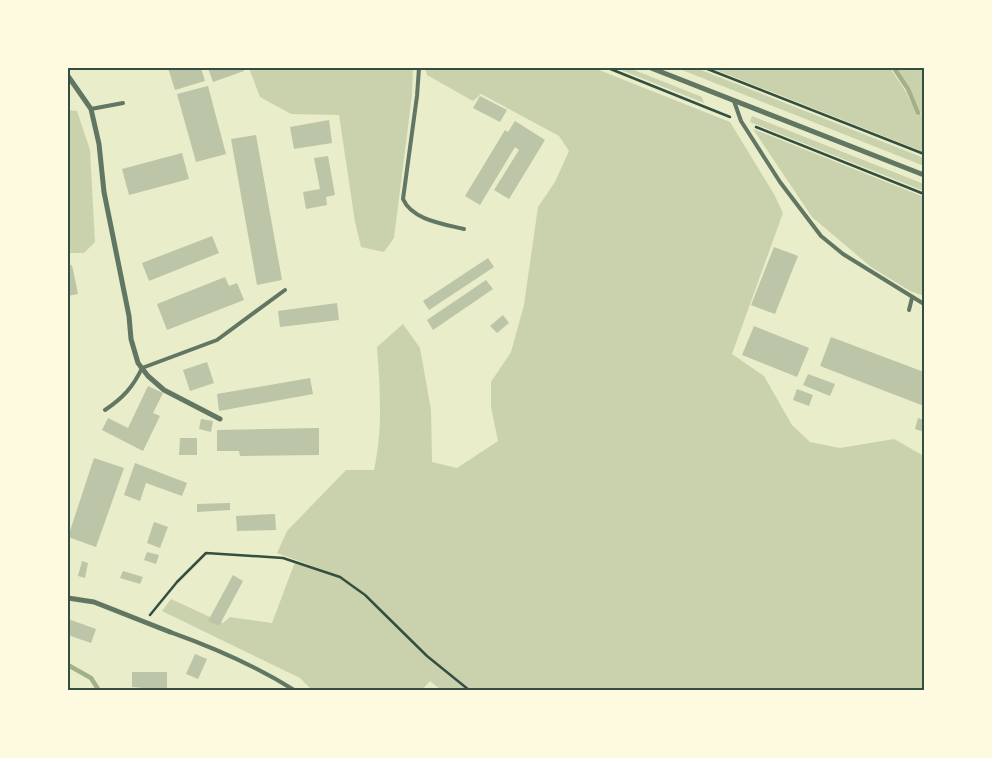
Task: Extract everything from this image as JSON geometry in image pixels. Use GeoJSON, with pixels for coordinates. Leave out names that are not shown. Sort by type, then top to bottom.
{"type":"FeatureCollection","features":[{"type":"Feature","properties":{"kind":"street"},"geometry":{"type":"LineString","coordinates":[[651,68],[924,175]]}},
{"type":"Feature","properties":{"kind":"street"},"geometry":{"type":"LineString","coordinates":[[68,76],[92,109],[99,144],[104,192],[129,316],[131,339],[142,368],[164,390],[220,419]]}},
{"type":"Feature","properties":{"kind":"street"},"geometry":{"type":"LineString","coordinates":[[68,598],[94,602],[170,632]]}},
{"type":"Feature","properties":{"kind":"lane"},"geometry":{"type":"LineString","coordinates":[[419,68],[403,199],[411,210],[426,218],[464,229]]}},
{"type":"Feature","properties":{"kind":"lane"},"geometry":{"type":"LineString","coordinates":[[734,101],[741,121],[780,182],[821,236],[843,254],[924,304]]}},
{"type":"Feature","properties":{"kind":"lane"},"geometry":{"type":"LineString","coordinates":[[92,109],[124,103]]}},
{"type":"Feature","properties":{"kind":"lane"},"geometry":{"type":"LineString","coordinates":[[105,410],[121,400],[133,387],[142,368],[217,340],[285,290]]}},
{"type":"Feature","properties":{"kind":"lane"},"geometry":{"type":"LineString","coordinates":[[909,310],[912,298]]}},
{"type":"Feature","properties":{"kind":"lane"},"geometry":{"type":"LineString","coordinates":[[170,632],[198,642],[294,690]]}},
{"type":"Feature","properties":{"kind":"path"},"geometry":{"type":"LineString","coordinates":[[608,68],[924,194]]}},
{"type":"Feature","properties":{"kind":"path"},"geometry":{"type":"LineString","coordinates":[[704,68],[924,154]]}},
{"type":"Feature","properties":{"kind":"path"},"geometry":{"type":"LineString","coordinates":[[144,622],[177,582],[206,553],[283,558],[324,570],[347,582],[365,596],[427,656],[469,690]]}},
{"type":"Feature","properties":{"kind":"green space"},"geometry":{"type":"Polygon","coordinates":[[[249,68],[413,68],[412,95],[394,238],[384,252],[361,247],[355,222],[339,115],[291,114],[260,97],[249,68]]]}},
{"type":"Feature","properties":{"kind":"green space"},"geometry":{"type":"Polygon","coordinates":[[[425,68],[594,68],[730,122],[774,194],[783,213],[732,354],[764,376],[792,425],[810,442],[840,448],[894,439],[922,455],[924,459],[924,690],[471,690],[428,655],[355,586],[340,576],[277,553],[287,531],[346,470],[374,470],[380,424],[377,347],[403,324],[420,348],[431,410],[432,462],[457,468],[498,441],[491,407],[491,382],[511,352],[524,305],[538,207],[555,182],[569,151],[559,136],[481,94],[473,101],[427,75],[425,68]]]}},
{"type":"Feature","properties":{"kind":"green space"},"geometry":{"type":"Polygon","coordinates":[[[616,68],[629,68],[702,97],[704,103],[616,68]]]}},
{"type":"Feature","properties":{"kind":"green space"},"geometry":{"type":"Polygon","coordinates":[[[677,68],[696,68],[924,158],[924,166],[677,68]]]}},
{"type":"Feature","properties":{"kind":"green space"},"geometry":{"type":"Polygon","coordinates":[[[711,68],[890,68],[906,92],[917,116],[921,114],[909,88],[895,68],[924,68],[924,152],[711,68]]]}},
{"type":"Feature","properties":{"kind":"green space"},"geometry":{"type":"Polygon","coordinates":[[[68,110],[77,111],[90,150],[95,242],[84,253],[68,253],[68,110]]]}},
{"type":"Feature","properties":{"kind":"green space"},"geometry":{"type":"Polygon","coordinates":[[[752,116],[924,184],[924,191],[750,122],[752,116]]]}},
{"type":"Feature","properties":{"kind":"green space"},"geometry":{"type":"Polygon","coordinates":[[[753,129],[924,197],[924,296],[910,291],[871,267],[812,217],[753,129]]]}},
{"type":"Feature","properties":{"kind":"green space"},"geometry":{"type":"Polygon","coordinates":[[[295,562],[339,577],[353,587],[468,690],[441,690],[430,681],[422,690],[312,690],[300,678],[162,611],[171,599],[223,623],[230,617],[272,623],[295,562]]]}},
{"type":"Feature","properties":{"kind":"building"},"geometry":{"type":"Polygon","coordinates":[[[168,68],[201,68],[205,81],[175,90],[168,68]]]}},
{"type":"Feature","properties":{"kind":"building"},"geometry":{"type":"Polygon","coordinates":[[[208,68],[243,68],[244,71],[213,82],[208,68]]]}},
{"type":"Feature","properties":{"kind":"building"},"geometry":{"type":"Polygon","coordinates":[[[208,86],[226,154],[196,162],[177,94],[208,86]]]}},
{"type":"Feature","properties":{"kind":"building"},"geometry":{"type":"Polygon","coordinates":[[[480,96],[507,110],[500,122],[473,108],[480,96]]]}},
{"type":"Feature","properties":{"kind":"building"},"geometry":{"type":"Polygon","coordinates":[[[329,120],[332,143],[294,149],[290,127],[329,120]]]}},
{"type":"Feature","properties":{"kind":"building"},"geometry":{"type":"Polygon","coordinates":[[[515,121],[545,140],[509,199],[494,190],[519,150],[515,147],[480,205],[465,196],[505,130],[508,132],[515,121]]]}},
{"type":"Feature","properties":{"kind":"building"},"geometry":{"type":"Polygon","coordinates":[[[256,135],[282,280],[257,285],[231,139],[256,135]]]}},
{"type":"Feature","properties":{"kind":"building"},"geometry":{"type":"Polygon","coordinates":[[[182,153],[189,179],[129,195],[122,169],[182,153]]]}},
{"type":"Feature","properties":{"kind":"building"},"geometry":{"type":"Polygon","coordinates":[[[328,156],[335,195],[326,197],[327,205],[306,209],[303,192],[320,189],[314,158],[328,156]]]}},
{"type":"Feature","properties":{"kind":"building"},"geometry":{"type":"Polygon","coordinates":[[[212,236],[219,253],[149,281],[142,263],[212,236]]]}},
{"type":"Feature","properties":{"kind":"building"},"geometry":{"type":"Polygon","coordinates":[[[774,247],[798,256],[775,314],[751,305],[774,247]]]}},
{"type":"Feature","properties":{"kind":"building"},"geometry":{"type":"Polygon","coordinates":[[[488,258],[494,267],[429,310],[423,301],[488,258]]]}},
{"type":"Feature","properties":{"kind":"building"},"geometry":{"type":"Polygon","coordinates":[[[72,265],[78,294],[68,296],[68,266],[72,265]]]}},
{"type":"Feature","properties":{"kind":"building"},"geometry":{"type":"Polygon","coordinates":[[[225,277],[229,286],[237,283],[244,300],[167,330],[157,304],[225,277]]]}},
{"type":"Feature","properties":{"kind":"building"},"geometry":{"type":"Polygon","coordinates":[[[486,280],[493,289],[433,330],[427,320],[486,280]]]}},
{"type":"Feature","properties":{"kind":"building"},"geometry":{"type":"Polygon","coordinates":[[[337,303],[339,320],[280,327],[278,311],[337,303]]]}},
{"type":"Feature","properties":{"kind":"building"},"geometry":{"type":"Polygon","coordinates":[[[503,315],[509,323],[497,333],[490,326],[503,315]]]}},
{"type":"Feature","properties":{"kind":"building"},"geometry":{"type":"Polygon","coordinates":[[[754,326],[809,348],[797,377],[742,355],[754,326]]]}},
{"type":"Feature","properties":{"kind":"building"},"geometry":{"type":"Polygon","coordinates":[[[831,337],[924,372],[924,406],[820,366],[831,337]]]}},
{"type":"Feature","properties":{"kind":"building"},"geometry":{"type":"Polygon","coordinates":[[[207,362],[214,383],[190,391],[183,370],[207,362]]]}},
{"type":"Feature","properties":{"kind":"building"},"geometry":{"type":"Polygon","coordinates":[[[808,374],[835,384],[830,396],[803,385],[808,374]]]}},
{"type":"Feature","properties":{"kind":"building"},"geometry":{"type":"Polygon","coordinates":[[[310,378],[313,394],[219,411],[217,394],[310,378]]]}},
{"type":"Feature","properties":{"kind":"building"},"geometry":{"type":"Polygon","coordinates":[[[148,386],[163,393],[153,413],[160,416],[143,451],[102,430],[108,418],[128,428],[148,386]]]}},
{"type":"Feature","properties":{"kind":"building"},"geometry":{"type":"Polygon","coordinates":[[[797,389],[813,395],[809,406],[793,400],[797,389]]]}},
{"type":"Feature","properties":{"kind":"building"},"geometry":{"type":"Polygon","coordinates":[[[918,418],[924,420],[924,432],[915,429],[918,418]]]}},
{"type":"Feature","properties":{"kind":"building"},"geometry":{"type":"Polygon","coordinates":[[[201,419],[213,421],[211,432],[199,429],[201,419]]]}},
{"type":"Feature","properties":{"kind":"building"},"geometry":{"type":"Polygon","coordinates":[[[319,428],[319,455],[240,456],[239,451],[217,451],[217,430],[319,428]]]}},
{"type":"Feature","properties":{"kind":"building"},"geometry":{"type":"Polygon","coordinates":[[[180,438],[197,438],[197,455],[179,455],[180,438]]]}},
{"type":"Feature","properties":{"kind":"building"},"geometry":{"type":"Polygon","coordinates":[[[94,458],[124,468],[96,547],[68,537],[94,458]]]}},
{"type":"Feature","properties":{"kind":"building"},"geometry":{"type":"Polygon","coordinates":[[[135,463],[187,483],[182,496],[146,483],[140,501],[124,495],[135,463]]]}},
{"type":"Feature","properties":{"kind":"building"},"geometry":{"type":"Polygon","coordinates":[[[230,503],[230,510],[197,512],[197,504],[230,503]]]}},
{"type":"Feature","properties":{"kind":"building"},"geometry":{"type":"Polygon","coordinates":[[[275,514],[276,530],[237,531],[236,516],[275,514]]]}},
{"type":"Feature","properties":{"kind":"building"},"geometry":{"type":"Polygon","coordinates":[[[154,522],[168,527],[160,548],[147,543],[154,522]]]}},
{"type":"Feature","properties":{"kind":"building"},"geometry":{"type":"Polygon","coordinates":[[[147,552],[159,555],[156,564],[144,560],[147,552]]]}},
{"type":"Feature","properties":{"kind":"building"},"geometry":{"type":"Polygon","coordinates":[[[82,561],[88,563],[85,578],[78,576],[82,561]]]}},
{"type":"Feature","properties":{"kind":"building"},"geometry":{"type":"Polygon","coordinates":[[[123,571],[143,577],[140,584],[120,578],[123,571]]]}},
{"type":"Feature","properties":{"kind":"building"},"geometry":{"type":"Polygon","coordinates":[[[233,575],[243,581],[219,626],[208,621],[233,575]]]}},
{"type":"Feature","properties":{"kind":"building"},"geometry":{"type":"Polygon","coordinates":[[[68,619],[96,629],[91,643],[68,635],[68,619]]]}},
{"type":"Feature","properties":{"kind":"building"},"geometry":{"type":"Polygon","coordinates":[[[195,654],[207,659],[198,679],[186,674],[195,654]]]}},
{"type":"Feature","properties":{"kind":"building"},"geometry":{"type":"Polygon","coordinates":[[[132,672],[167,672],[167,690],[132,687],[132,672]]]}},
{"type":"Feature","properties":{"kind":"waterway"},"geometry":{"type":"LineString","coordinates":[[894,68],[908,89],[918,113]]}},
{"type":"Feature","properties":{"kind":"waterway"},"geometry":{"type":"LineString","coordinates":[[68,665],[91,678],[98,689]]}}]}
